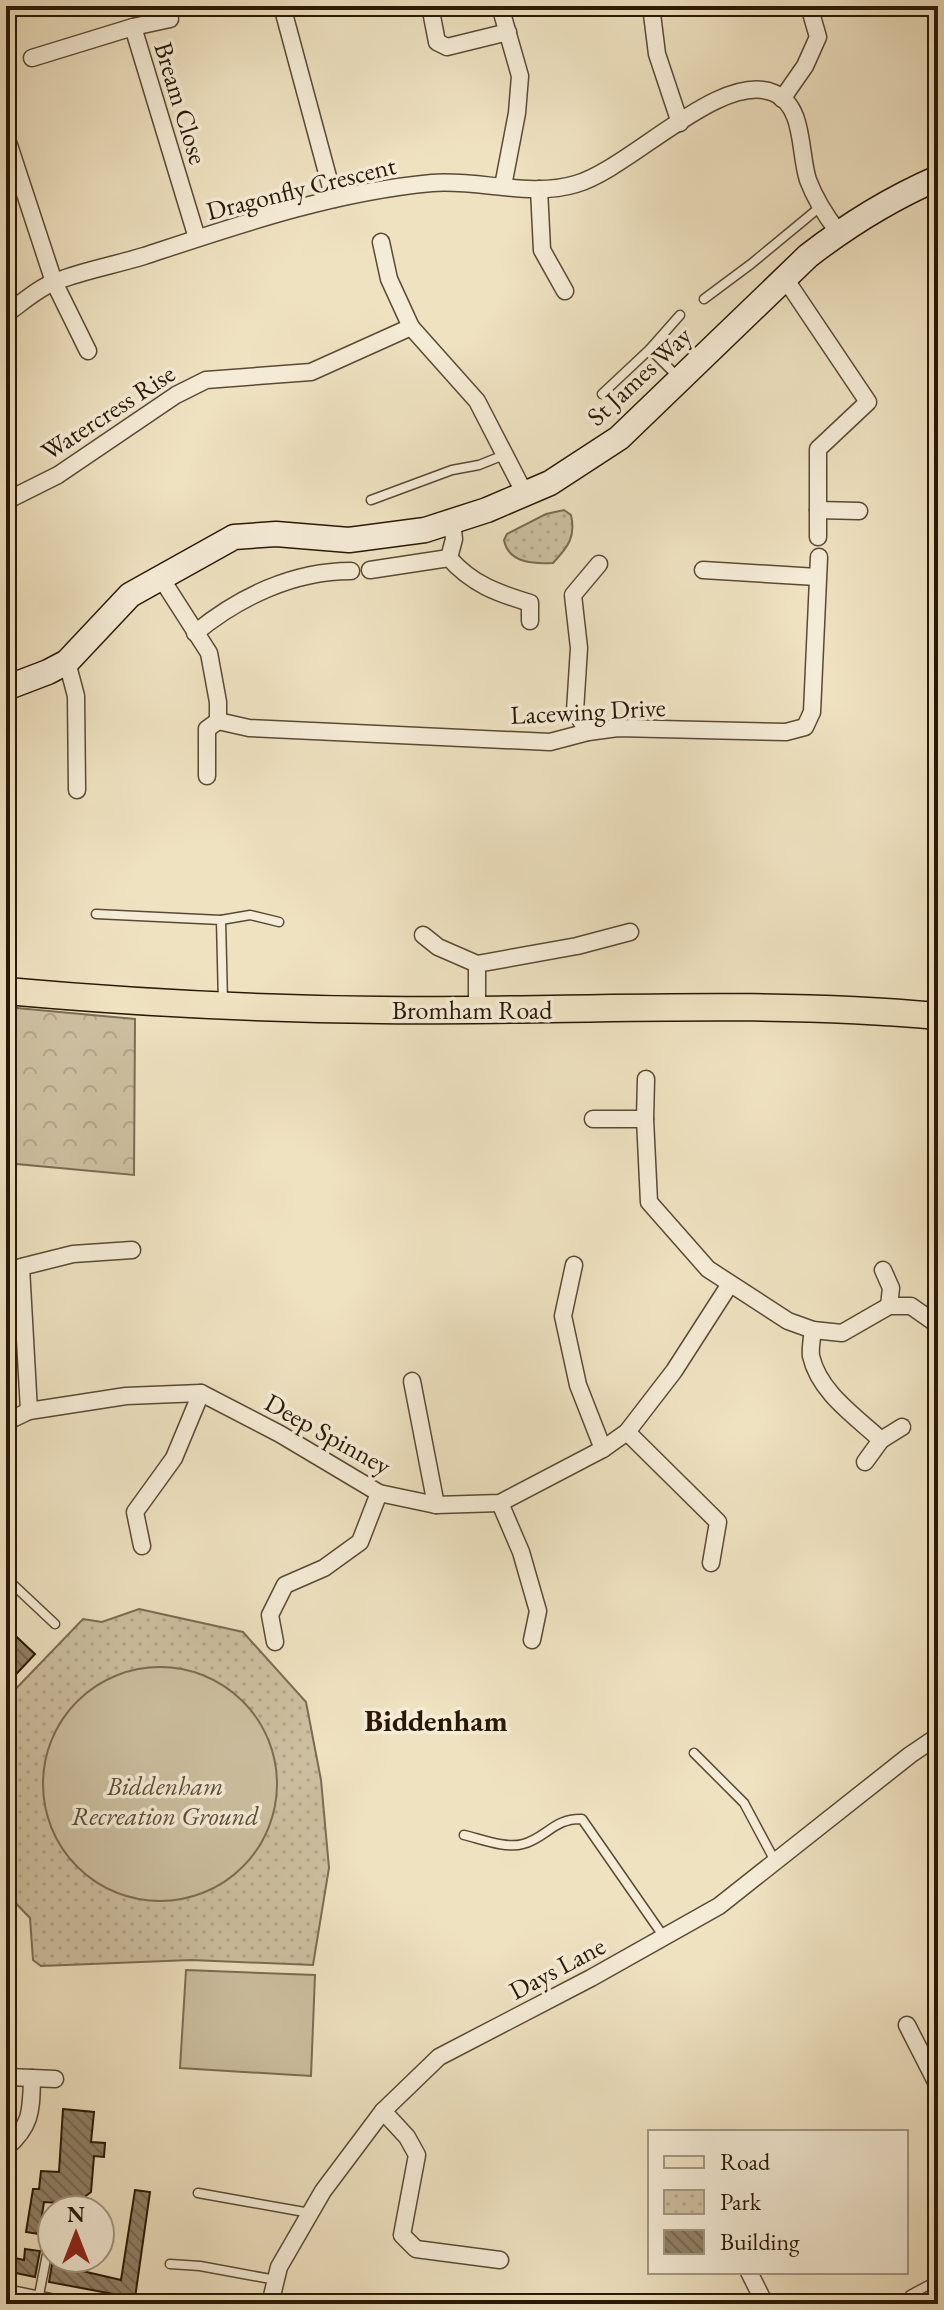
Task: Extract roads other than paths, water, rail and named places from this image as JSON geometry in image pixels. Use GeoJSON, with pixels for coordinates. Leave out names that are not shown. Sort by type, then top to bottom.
{"type":"FeatureCollection","features":[{"type":"Feature","properties":{"kind":"main road","name":"Bromham Road"},"geometry":{"type":"LineString","coordinates":[[6,991],[378,1010],[830,1009],[938,1016]]}},
{"type":"Feature","properties":{"kind":"street"},"geometry":{"type":"LineString","coordinates":[[282,6],[334,199]]}},
{"type":"Feature","properties":{"kind":"street"},"geometry":{"type":"LineString","coordinates":[[430,6],[437,42],[447,47],[508,32]]}},
{"type":"Feature","properties":{"kind":"street"},"geometry":{"type":"LineString","coordinates":[[500,6],[520,76],[517,113],[503,186]]}},
{"type":"Feature","properties":{"kind":"street"},"geometry":{"type":"LineString","coordinates":[[651,6],[657,54],[680,123]]}},
{"type":"Feature","properties":{"kind":"street"},"geometry":{"type":"LineString","coordinates":[[809,6],[818,37],[805,66],[782,99],[792,109],[808,178],[820,207],[838,232]]}},
{"type":"Feature","properties":{"kind":"street","name":"Bream Close"},"geometry":{"type":"LineString","coordinates":[[32,58],[170,19]]}},
{"type":"Feature","properties":{"kind":"street","name":"Bream Close"},"geometry":{"type":"LineString","coordinates":[[133,27],[197,238]]}},
{"type":"Feature","properties":{"kind":"street","name":"Dragonfly Crescent"},"geometry":{"type":"LineString","coordinates":[[6,314],[54,282],[334,199],[437,182],[539,189],[577,184],[609,168],[724,94],[750,88],[776,93],[782,99]]}},
{"type":"Feature","properties":{"kind":"street"},"geometry":{"type":"LineString","coordinates":[[6,136],[54,282],[88,351]]}},
{"type":"Feature","properties":{"kind":"street","name":"St James Way"},"geometry":{"type":"LineString","coordinates":[[6,688],[67,662],[130,595],[234,537],[276,534],[349,540],[425,530],[550,483],[619,438],[784,277],[838,232],[914,188],[938,178]]}},
{"type":"Feature","properties":{"kind":"street"},"geometry":{"type":"LineString","coordinates":[[539,189],[542,250],[565,291]]}},
{"type":"Feature","properties":{"kind":"street"},"geometry":{"type":"LineString","coordinates":[[381,242],[389,279],[411,327],[477,401],[525,494]]}},
{"type":"Feature","properties":{"kind":"street"},"geometry":{"type":"LineString","coordinates":[[784,277],[868,402],[818,449],[818,537]]}},
{"type":"Feature","properties":{"kind":"street","name":"Watercress Rise"},"geometry":{"type":"LineString","coordinates":[[6,501],[58,475],[176,395],[206,380],[311,372],[411,327]]}},
{"type":"Feature","properties":{"kind":"street"},"geometry":{"type":"LineString","coordinates":[[818,510],[859,511]]}},
{"type":"Feature","properties":{"kind":"street"},"geometry":{"type":"LineString","coordinates":[[449,558],[454,539],[452,522]]}},
{"type":"Feature","properties":{"kind":"street"},"geometry":{"type":"LineString","coordinates":[[703,570],[817,577],[819,557]]}},
{"type":"Feature","properties":{"kind":"street"},"geometry":{"type":"LineString","coordinates":[[370,570],[449,558]]}},
{"type":"Feature","properties":{"kind":"street"},"geometry":{"type":"LineString","coordinates":[[449,558],[463,574],[483,587],[530,603],[530,621]]}},
{"type":"Feature","properties":{"kind":"street"},"geometry":{"type":"LineString","coordinates":[[588,732],[575,711],[579,648],[573,595],[599,564]]}},
{"type":"Feature","properties":{"kind":"street"},"geometry":{"type":"LineString","coordinates":[[195,633],[246,596],[307,575],[351,571]]}},
{"type":"Feature","properties":{"kind":"street","name":"Lacewing Drive"},"geometry":{"type":"LineString","coordinates":[[218,721],[249,728],[550,742],[618,728],[786,732],[805,727],[812,712],[817,577]]}},
{"type":"Feature","properties":{"kind":"street"},"geometry":{"type":"LineString","coordinates":[[161,578],[209,653],[218,702],[218,721],[207,729],[207,776]]}},
{"type":"Feature","properties":{"kind":"street"},"geometry":{"type":"LineString","coordinates":[[67,662],[76,696],[77,790]]}},
{"type":"Feature","properties":{"kind":"street"},"geometry":{"type":"LineString","coordinates":[[423,935],[438,947],[477,964],[577,946],[630,932]]}},
{"type":"Feature","properties":{"kind":"street"},"geometry":{"type":"LineString","coordinates":[[477,964],[477,1010]]}},
{"type":"Feature","properties":{"kind":"street"},"geometry":{"type":"LineString","coordinates":[[646,1079],[649,1202],[708,1269],[788,1321],[813,1330],[842,1333],[889,1306],[911,1306],[938,1325]]}},
{"type":"Feature","properties":{"kind":"street"},"geometry":{"type":"LineString","coordinates":[[593,1119],[645,1119]]}},
{"type":"Feature","properties":{"kind":"street"},"geometry":{"type":"LineString","coordinates":[[29,1411],[21,1267],[73,1254],[132,1250]]}},
{"type":"Feature","properties":{"kind":"street"},"geometry":{"type":"LineString","coordinates":[[574,1265],[563,1316],[578,1385],[603,1449]]}},
{"type":"Feature","properties":{"kind":"street"},"geometry":{"type":"LineString","coordinates":[[883,1270],[891,1288],[889,1306]]}},
{"type":"Feature","properties":{"kind":"street","name":"Deep Spinney"},"geometry":{"type":"LineString","coordinates":[[6,1422],[29,1411],[126,1396],[201,1393],[280,1434],[379,1493],[436,1505],[500,1503],[603,1449],[627,1432],[674,1371],[730,1284]]}},
{"type":"Feature","properties":{"kind":"street"},"geometry":{"type":"LineString","coordinates":[[813,1330],[811,1354],[820,1378],[836,1398],[881,1440]]}},
{"type":"Feature","properties":{"kind":"street"},"geometry":{"type":"LineString","coordinates":[[412,1381],[436,1505]]}},
{"type":"Feature","properties":{"kind":"street"},"geometry":{"type":"LineString","coordinates":[[142,1546],[135,1512],[174,1458],[201,1393]]}},
{"type":"Feature","properties":{"kind":"street"},"geometry":{"type":"LineString","coordinates":[[865,1462],[881,1440],[902,1427]]}},
{"type":"Feature","properties":{"kind":"street"},"geometry":{"type":"LineString","coordinates":[[627,1432],[718,1522],[711,1563]]}},
{"type":"Feature","properties":{"kind":"street"},"geometry":{"type":"LineString","coordinates":[[275,1642],[270,1615],[285,1585],[324,1568],[360,1542],[379,1493]]}},
{"type":"Feature","properties":{"kind":"street"},"geometry":{"type":"LineString","coordinates":[[500,1503],[521,1552],[538,1611],[532,1640]]}},
{"type":"Feature","properties":{"kind":"street","name":"Days Lane"},"geometry":{"type":"LineString","coordinates":[[270,2304],[279,2267],[323,2191],[383,2111],[439,2057],[591,1978],[719,1906],[938,1736]]}},
{"type":"Feature","properties":{"kind":"street"},"geometry":{"type":"LineString","coordinates":[[907,2025],[938,2086]]}},
{"type":"Feature","properties":{"kind":"street"},"geometry":{"type":"LineString","coordinates":[[9,2077],[55,2079]]}},
{"type":"Feature","properties":{"kind":"street"},"geometry":{"type":"LineString","coordinates":[[6,2148],[30,2116],[32,2078]]}},
{"type":"Feature","properties":{"kind":"street"},"geometry":{"type":"LineString","coordinates":[[383,2111],[407,2137],[417,2155],[402,2235],[416,2249],[500,2260]]}},
{"type":"Feature","properties":{"kind":"street"},"geometry":{"type":"LineString","coordinates":[[750,2274],[765,2304]]}},
{"type":"Feature","properties":{"kind":"street"},"geometry":{"type":"LineString","coordinates":[[6,2293],[60,2304]]}},
{"type":"Feature","properties":{"kind":"lane"},"geometry":{"type":"LineString","coordinates":[[704,299],[820,207]]}},
{"type":"Feature","properties":{"kind":"lane"},"geometry":{"type":"LineString","coordinates":[[602,394],[650,349],[680,315]]}},
{"type":"Feature","properties":{"kind":"lane"},"geometry":{"type":"LineString","coordinates":[[650,349],[679,379]]}},
{"type":"Feature","properties":{"kind":"lane"},"geometry":{"type":"LineString","coordinates":[[371,500],[452,470],[479,465],[505,455]]}},
{"type":"Feature","properties":{"kind":"lane"},"geometry":{"type":"LineString","coordinates":[[96,914],[221,920],[250,915],[279,922]]}},
{"type":"Feature","properties":{"kind":"lane"},"geometry":{"type":"LineString","coordinates":[[221,920],[223,1004]]}},
{"type":"Feature","properties":{"kind":"lane"},"geometry":{"type":"LineString","coordinates":[[6,1578],[55,1624]]}},
{"type":"Feature","properties":{"kind":"lane"},"geometry":{"type":"LineString","coordinates":[[694,1753],[744,1803],[775,1862]]}},
{"type":"Feature","properties":{"kind":"lane"},"geometry":{"type":"LineString","coordinates":[[464,1835],[507,1844],[523,1844],[567,1818],[582,1819],[664,1937]]}},
{"type":"Feature","properties":{"kind":"lane"},"geometry":{"type":"LineString","coordinates":[[198,2193],[311,2213]]}},
{"type":"Feature","properties":{"kind":"lane"},"geometry":{"type":"LineString","coordinates":[[170,2264],[200,2266],[276,2280]]}},
{"type":"Feature","properties":{"kind":"lane"},"geometry":{"type":"LineString","coordinates":[[38,2300],[43,2274]]}},
{"type":"Feature","properties":{"kind":"lane"},"geometry":{"type":"LineString","coordinates":[[910,2295],[938,2280]]}},
{"type":"Feature","properties":{"kind":"district","name":"Biddenham"},"geometry":{"type":"Point","coordinates":[436,1720]}},
{"type":"Feature","properties":{"kind":"park label","name":"Biddenham Recreation Ground"},"geometry":{"type":"Point","coordinates":[165,1801]}}]}
